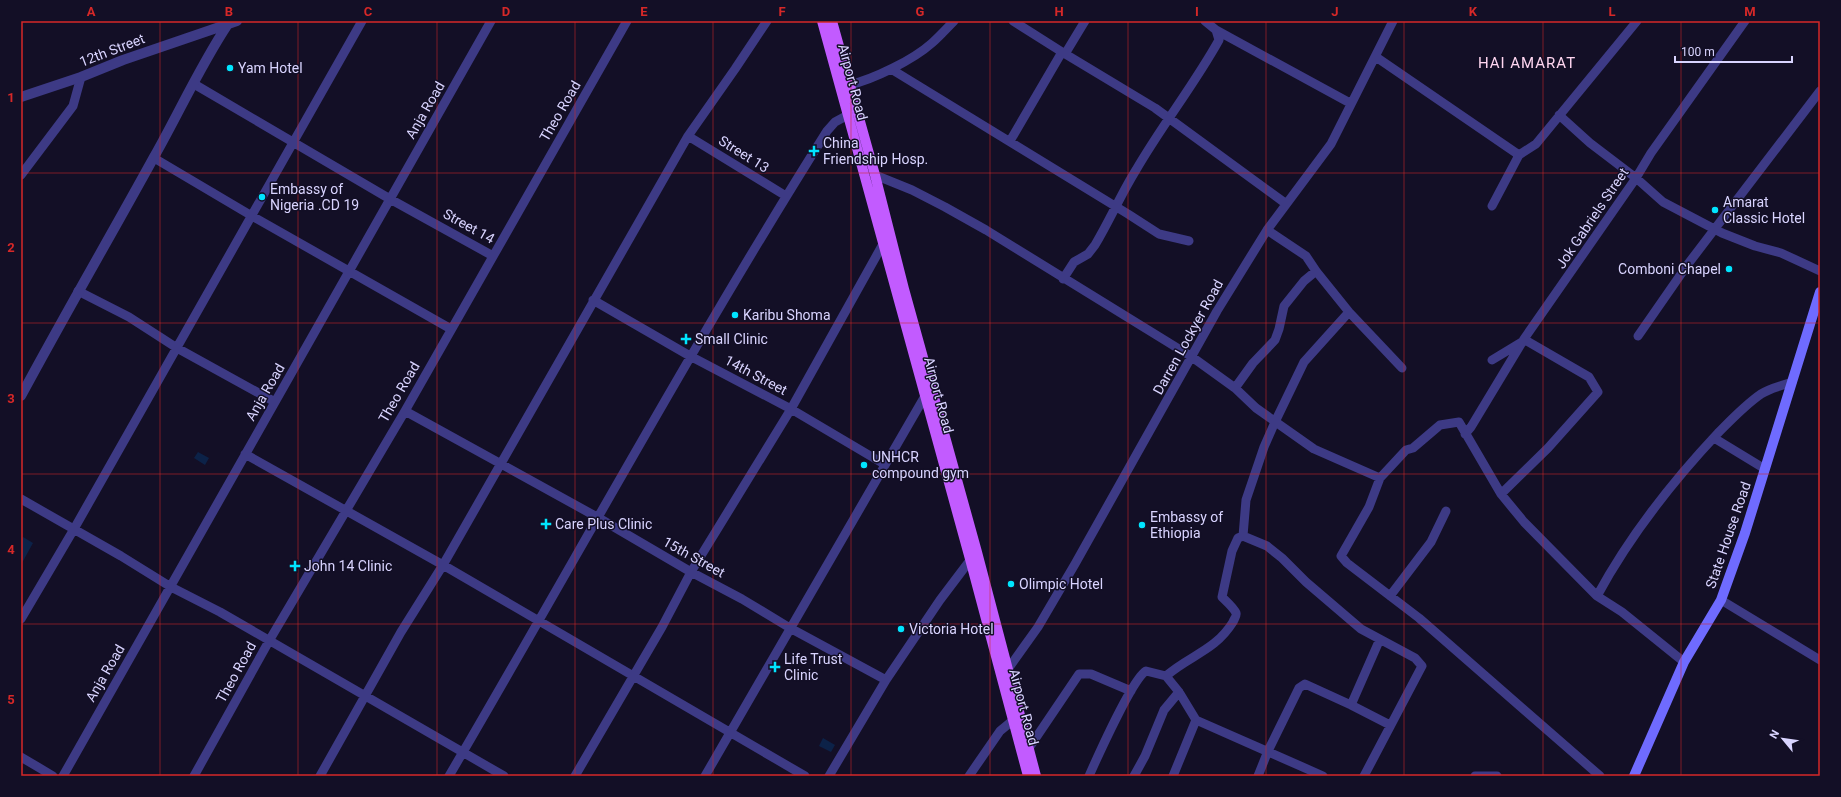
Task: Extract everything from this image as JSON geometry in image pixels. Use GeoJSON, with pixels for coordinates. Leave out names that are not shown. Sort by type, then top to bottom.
{"type":"FeatureCollection","features":[{"type":"Feature","properties":{"kind":"main road","name":"Airport Road"},"geometry":{"type":"LineString","coordinates":[[822,21],[848,115],[887,242],[974,555],[1016,717],[1028,748],[1036,776]]}},
{"type":"Feature","properties":{"kind":"main road","name":"Airport Road"},"geometry":{"type":"LineString","coordinates":[[832,21],[875,175],[887,242],[925,396],[1008,669],[1028,776]]}},
{"type":"Feature","properties":{"kind":"main road","name":"State House Road"},"geometry":{"type":"LineString","coordinates":[[1636,775],[1684,662],[1721,600],[1745,533],[1820,292]]}},
{"type":"Feature","properties":{"kind":"street"},"geometry":{"type":"LineString","coordinates":[[21,620],[74,530],[362,21]]}},
{"type":"Feature","properties":{"kind":"street","name":"Anja Road"},"geometry":{"type":"LineString","coordinates":[[63,776],[491,21]]}},
{"type":"Feature","properties":{"kind":"street","name":"Theo Road"},"geometry":{"type":"LineString","coordinates":[[194,776],[269,641],[405,411],[627,21]]}},
{"type":"Feature","properties":{"kind":"street"},"geometry":{"type":"LineString","coordinates":[[320,776],[401,632],[443,565],[688,136],[735,70],[767,21]]}},
{"type":"Feature","properties":{"kind":"street"},"geometry":{"type":"LineString","coordinates":[[849,85],[891,69],[931,44],[954,21]]}},
{"type":"Feature","properties":{"kind":"street"},"geometry":{"type":"LineString","coordinates":[[1013,21],[1155,108],[1285,203]]}},
{"type":"Feature","properties":{"kind":"street"},"geometry":{"type":"LineString","coordinates":[[1010,141],[1063,53],[1085,21]]}},
{"type":"Feature","properties":{"kind":"street"},"geometry":{"type":"LineString","coordinates":[[1205,21],[1216,30],[1350,102]]}},
{"type":"Feature","properties":{"kind":"street","name":"Darren Lockyer Road"},"geometry":{"type":"LineString","coordinates":[[1008,669],[1038,627],[1075,564],[1217,311],[1285,203],[1315,167],[1330,144],[1376,57],[1393,21]]}},
{"type":"Feature","properties":{"kind":"street"},"geometry":{"type":"LineString","coordinates":[[1492,206],[1519,155],[1536,144],[1637,21]]}},
{"type":"Feature","properties":{"kind":"street","name":"Jok Gabriels Street"},"geometry":{"type":"LineString","coordinates":[[1465,434],[1524,339],[1636,178],[1651,153],[1745,21]]}},
{"type":"Feature","properties":{"kind":"street"},"geometry":{"type":"LineString","coordinates":[[21,396],[78,291],[154,158],[214,45],[232,23]]}},
{"type":"Feature","properties":{"kind":"street","name":"12th Street"},"geometry":{"type":"LineString","coordinates":[[21,97],[232,23]]}},
{"type":"Feature","properties":{"kind":"street"},"geometry":{"type":"LineString","coordinates":[[1063,279],[1074,262],[1088,254],[1095,245],[1135,171],[1219,40],[1216,30]]}},
{"type":"Feature","properties":{"kind":"street"},"geometry":{"type":"LineString","coordinates":[[1376,57],[1519,155]]}},
{"type":"Feature","properties":{"kind":"street"},"geometry":{"type":"LineString","coordinates":[[891,69],[1116,206],[1159,234],[1188,241]]}},
{"type":"Feature","properties":{"kind":"street"},"geometry":{"type":"LineString","coordinates":[[21,175],[73,106],[81,77]]}},
{"type":"Feature","properties":{"kind":"street","name":"Street 14"},"geometry":{"type":"LineString","coordinates":[[194,84],[390,199],[494,256]]}},
{"type":"Feature","properties":{"kind":"street"},"geometry":{"type":"LineString","coordinates":[[1638,336],[1681,273],[1820,91]]}},
{"type":"Feature","properties":{"kind":"street"},"geometry":{"type":"LineString","coordinates":[[449,776],[539,622],[597,517],[690,356],[786,196],[827,131],[835,122],[848,115]]}},
{"type":"Feature","properties":{"kind":"street"},"geometry":{"type":"LineString","coordinates":[[1559,115],[1590,143],[1636,178],[1663,202],[1715,229],[1755,246],[1781,253],[1820,271]]}},
{"type":"Feature","properties":{"kind":"street","name":"Street 13"},"geometry":{"type":"LineString","coordinates":[[688,136],[786,196]]}},
{"type":"Feature","properties":{"kind":"street"},"geometry":{"type":"LineString","coordinates":[[154,158],[252,216],[451,328]]}},
{"type":"Feature","properties":{"kind":"street"},"geometry":{"type":"LineString","coordinates":[[875,175],[912,190],[945,207],[1192,356],[1235,388],[1256,408],[1314,448],[1380,478]]}},
{"type":"Feature","properties":{"kind":"street"},"geometry":{"type":"LineString","coordinates":[[1267,230],[1306,256],[1316,272],[1349,312],[1402,368]]}},
{"type":"Feature","properties":{"kind":"street"},"geometry":{"type":"LineString","coordinates":[[575,776],[633,677],[691,572],[791,409],[887,242]]}},
{"type":"Feature","properties":{"kind":"street"},"geometry":{"type":"LineString","coordinates":[[1235,388],[1254,363],[1275,340],[1284,306],[1304,281],[1316,272]]}},
{"type":"Feature","properties":{"kind":"street"},"geometry":{"type":"LineString","coordinates":[[78,291],[129,318],[177,348],[275,402]]}},
{"type":"Feature","properties":{"kind":"street","name":"14th Street"},"geometry":{"type":"LineString","coordinates":[[593,300],[690,356],[791,409],[884,464]]}},
{"type":"Feature","properties":{"kind":"street"},"geometry":{"type":"LineString","coordinates":[[1243,536],[1246,500],[1264,447],[1275,422],[1304,362],[1349,312]]}},
{"type":"Feature","properties":{"kind":"street"},"geometry":{"type":"LineString","coordinates":[[1492,360],[1525,340],[1589,377],[1598,392],[1548,448],[1501,494]]}},
{"type":"Feature","properties":{"kind":"street"},"geometry":{"type":"LineString","coordinates":[[1597,596],[1621,554],[1702,450],[1733,418],[1760,394],[1792,382]]}},
{"type":"Feature","properties":{"kind":"street"},"geometry":{"type":"LineString","coordinates":[[705,776],[884,464],[925,396]]}},
{"type":"Feature","properties":{"kind":"street","name":"15th Street"},"geometry":{"type":"LineString","coordinates":[[405,411],[597,517],[691,572],[742,599],[790,628],[886,680]]}},
{"type":"Feature","properties":{"kind":"street"},"geometry":{"type":"LineString","coordinates":[[1600,776],[1419,618],[1347,563],[1341,556],[1369,507],[1380,478],[1406,450],[1413,448],[1440,425],[1459,422],[1501,494],[1524,522],[1597,596],[1622,612],[1684,662]]}},
{"type":"Feature","properties":{"kind":"street"},"geometry":{"type":"LineString","coordinates":[[1714,438],[1765,469]]}},
{"type":"Feature","properties":{"kind":"street"},"geometry":{"type":"LineString","coordinates":[[246,454],[346,512],[443,565],[805,776]]}},
{"type":"Feature","properties":{"kind":"street"},"geometry":{"type":"LineString","coordinates":[[21,499],[121,556],[171,587],[220,612],[504,776]]}},
{"type":"Feature","properties":{"kind":"street"},"geometry":{"type":"LineString","coordinates":[[1390,596],[1431,542],[1446,511]]}},
{"type":"Feature","properties":{"kind":"street"},"geometry":{"type":"LineString","coordinates":[[1243,536],[1271,549],[1306,582],[1361,629],[1415,658],[1422,666],[1364,776]]}},
{"type":"Feature","properties":{"kind":"street"},"geometry":{"type":"LineString","coordinates":[[1166,676],[1181,664],[1213,646],[1227,631],[1236,616],[1235,611],[1222,597],[1232,551],[1238,538],[1243,536]]}},
{"type":"Feature","properties":{"kind":"street"},"geometry":{"type":"LineString","coordinates":[[829,776],[886,680],[974,555]]}},
{"type":"Feature","properties":{"kind":"street"},"geometry":{"type":"LineString","coordinates":[[1721,600],[1820,660]]}},
{"type":"Feature","properties":{"kind":"street"},"geometry":{"type":"LineString","coordinates":[[1351,705],[1380,639]]}},
{"type":"Feature","properties":{"kind":"street"},"geometry":{"type":"LineString","coordinates":[[1089,776],[1131,691],[1142,673],[1146,671],[1166,676],[1179,692],[1196,720],[1323,776]]}},
{"type":"Feature","properties":{"kind":"street"},"geometry":{"type":"LineString","coordinates":[[1028,748],[1079,674],[1091,674],[1131,691]]}},
{"type":"Feature","properties":{"kind":"street"},"geometry":{"type":"LineString","coordinates":[[1258,776],[1268,751],[1302,685],[1308,684],[1390,725]]}},
{"type":"Feature","properties":{"kind":"street"},"geometry":{"type":"LineString","coordinates":[[1134,776],[1145,756],[1164,710],[1179,692]]}},
{"type":"Feature","properties":{"kind":"street"},"geometry":{"type":"LineString","coordinates":[[969,776],[1000,732],[1016,717]]}},
{"type":"Feature","properties":{"kind":"street"},"geometry":{"type":"LineString","coordinates":[[1173,776],[1196,720]]}},
{"type":"Feature","properties":{"kind":"street"},"geometry":{"type":"LineString","coordinates":[[21,757],[53,776]]}},
{"type":"Feature","properties":{"kind":"street"},"geometry":{"type":"LineString","coordinates":[[1475,776],[1497,776]]}},
{"type":"Feature","properties":{"kind":"water"},"geometry":{"type":"Polygon","coordinates":[[[198,452],[209,458],[205,465],[194,458],[198,452]]]}},
{"type":"Feature","properties":{"kind":"water"},"geometry":{"type":"Polygon","coordinates":[[[23,537],[33,543],[22,563],[21,541],[23,537]]]}},
{"type":"Feature","properties":{"kind":"water"},"geometry":{"type":"Polygon","coordinates":[[[823,738],[835,745],[831,752],[819,746],[823,738]]]}},
{"type":"Feature","properties":{"kind":"place","name":"Yam Hotel"},"geometry":{"type":"Point","coordinates":[230,68]}},
{"type":"Feature","properties":{"kind":"place","name":"China Friendship Hosp."},"geometry":{"type":"Point","coordinates":[814,151]}},
{"type":"Feature","properties":{"kind":"place","name":"Embassy of Nigeria .CD 19"},"geometry":{"type":"Point","coordinates":[262,197]}},
{"type":"Feature","properties":{"kind":"place","name":"Amarat Classic Hotel"},"geometry":{"type":"Point","coordinates":[1715,210]}},
{"type":"Feature","properties":{"kind":"place","name":"Comboni Chapel"},"geometry":{"type":"Point","coordinates":[1729,269]}},
{"type":"Feature","properties":{"kind":"place","name":"Karibu Shoma"},"geometry":{"type":"Point","coordinates":[735,315]}},
{"type":"Feature","properties":{"kind":"place","name":"Small Clinic"},"geometry":{"type":"Point","coordinates":[686,339]}},
{"type":"Feature","properties":{"kind":"place","name":"UNHCR compound gym"},"geometry":{"type":"Point","coordinates":[864,465]}},
{"type":"Feature","properties":{"kind":"place","name":"Care Plus Clinic"},"geometry":{"type":"Point","coordinates":[546,524]}},
{"type":"Feature","properties":{"kind":"place","name":"Embassy of Ethiopia"},"geometry":{"type":"Point","coordinates":[1142,525]}},
{"type":"Feature","properties":{"kind":"place","name":"John 14 Clinic"},"geometry":{"type":"Point","coordinates":[295,566]}},
{"type":"Feature","properties":{"kind":"place","name":"Olimpic Hotel"},"geometry":{"type":"Point","coordinates":[1011,584]}},
{"type":"Feature","properties":{"kind":"place","name":"Victoria Hotel"},"geometry":{"type":"Point","coordinates":[901,629]}},
{"type":"Feature","properties":{"kind":"place","name":"Life Trust Clinic"},"geometry":{"type":"Point","coordinates":[775,667]}},
{"type":"Feature","properties":{"kind":"district","name":"HAI AMARAT"},"geometry":{"type":"Point","coordinates":[1527,63]}}]}
